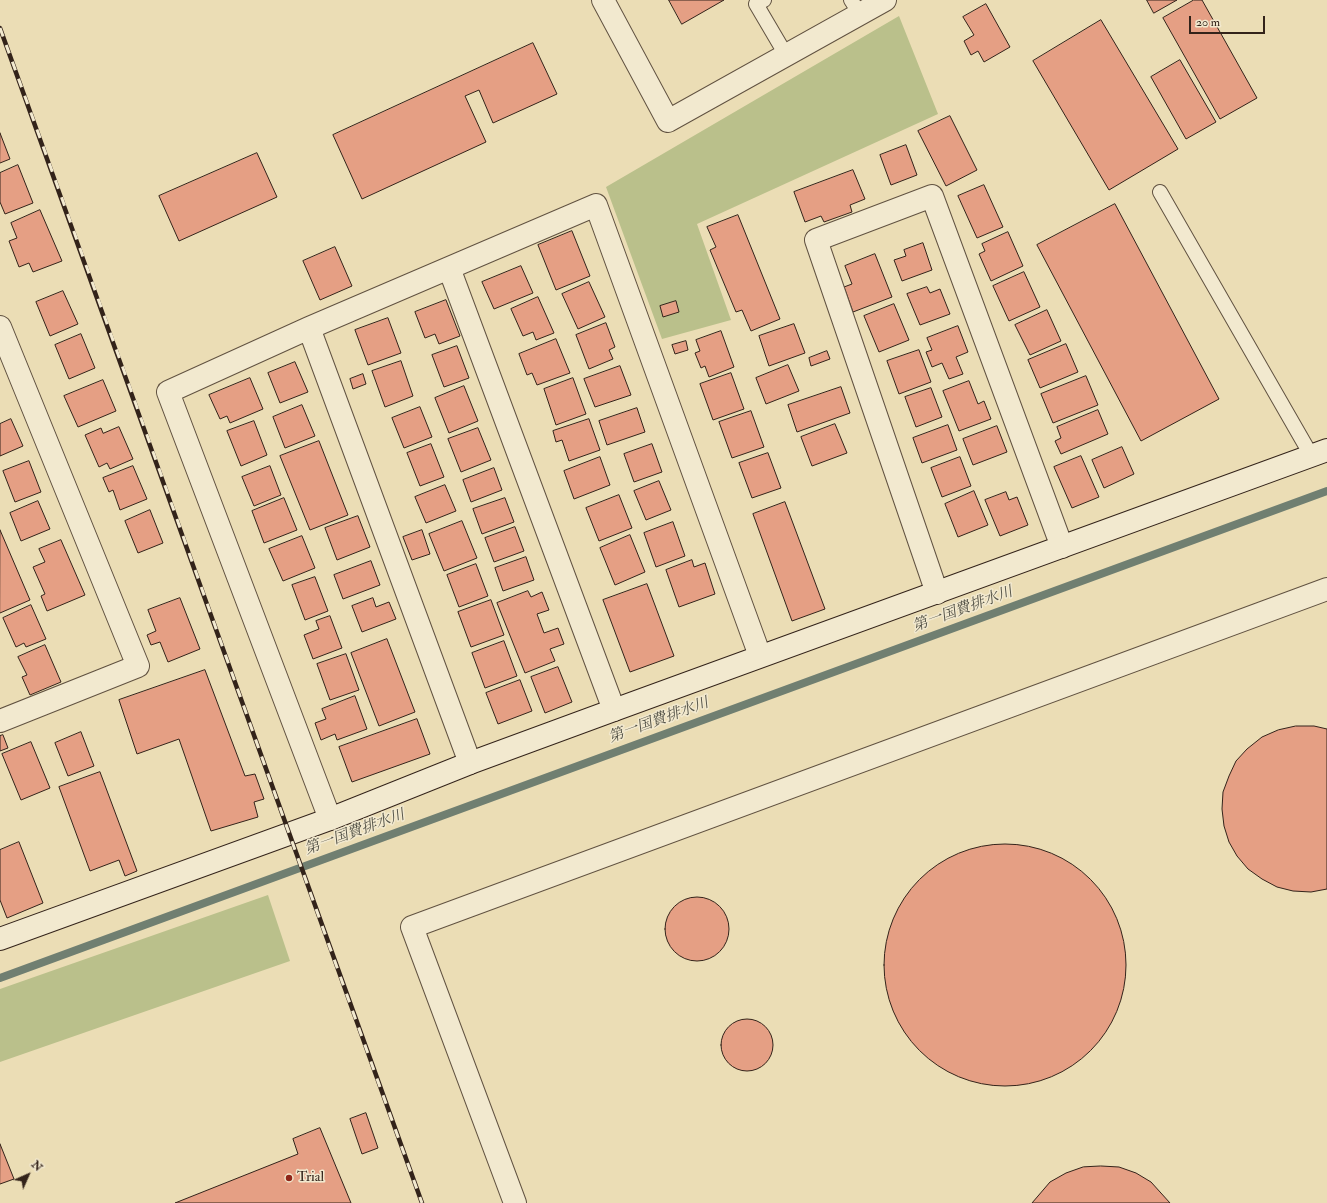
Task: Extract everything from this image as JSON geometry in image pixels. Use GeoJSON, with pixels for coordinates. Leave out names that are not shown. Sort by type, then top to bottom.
{"type":"FeatureCollection","features":[{"type":"Feature","properties":{"kind":"street"},"geometry":{"type":"LineString","coordinates":[[603,0],[668,122],[786,55],[856,7],[885,0]]}},
{"type":"Feature","properties":{"kind":"street"},"geometry":{"type":"LineString","coordinates":[[937,593],[816,240],[932,196],[1062,547]]}},
{"type":"Feature","properties":{"kind":"street"},"geometry":{"type":"LineString","coordinates":[[330,818],[168,392],[308,328],[596,205],[760,656]]}},
{"type":"Feature","properties":{"kind":"street"},"geometry":{"type":"LineString","coordinates":[[448,268],[614,710]]}},
{"type":"Feature","properties":{"kind":"street"},"geometry":{"type":"LineString","coordinates":[[0,327],[138,666],[0,721]]}},
{"type":"Feature","properties":{"kind":"street"},"geometry":{"type":"LineString","coordinates":[[308,328],[470,763]]}},
{"type":"Feature","properties":{"kind":"street"},"geometry":{"type":"LineString","coordinates":[[0,938],[330,818],[470,763],[760,656],[937,593],[1319,453]]}},
{"type":"Feature","properties":{"kind":"street"},"geometry":{"type":"LineString","coordinates":[[515,1203],[412,927],[1327,588]]}},
{"type":"Feature","properties":{"kind":"lane"},"geometry":{"type":"LineString","coordinates":[[764,0],[756,4],[786,55]]}},
{"type":"Feature","properties":{"kind":"lane"},"geometry":{"type":"LineString","coordinates":[[1160,192],[1319,453]]}},
{"type":"Feature","properties":{"kind":"green space"},"geometry":{"type":"Polygon","coordinates":[[[899,16],[938,114],[697,224],[731,320],[662,339],[606,187],[899,16]]]}},
{"type":"Feature","properties":{"kind":"green space"},"geometry":{"type":"Polygon","coordinates":[[[268,895],[290,961],[0,1062],[0,989],[268,895]]]}},
{"type":"Feature","properties":{"kind":"building"},"geometry":{"type":"Polygon","coordinates":[[[669,0],[724,0],[682,24],[669,0]]]}},
{"type":"Feature","properties":{"kind":"building"},"geometry":{"type":"Polygon","coordinates":[[[1147,0],[1177,0],[1154,13],[1147,0]]]}},
{"type":"Feature","properties":{"kind":"building"},"geometry":{"type":"Polygon","coordinates":[[[1194,0],[1202,0],[1257,98],[1220,119],[1163,18],[1194,0]]]}},
{"type":"Feature","properties":{"kind":"building"},"geometry":{"type":"Polygon","coordinates":[[[986,4],[1010,47],[984,62],[978,51],[971,55],[964,41],[974,35],[963,17],[986,4]]]}},
{"type":"Feature","properties":{"kind":"building"},"geometry":{"type":"Polygon","coordinates":[[[1101,20],[1178,149],[1109,190],[1033,61],[1101,20]]]}},
{"type":"Feature","properties":{"kind":"building"},"geometry":{"type":"Polygon","coordinates":[[[533,43],[557,94],[493,123],[479,90],[465,96],[486,142],[362,199],[333,135],[533,43]]]}},
{"type":"Feature","properties":{"kind":"building"},"geometry":{"type":"Polygon","coordinates":[[[1180,60],[1216,122],[1186,139],[1151,77],[1180,60]]]}},
{"type":"Feature","properties":{"kind":"building"},"geometry":{"type":"Polygon","coordinates":[[[950,116],[977,170],[946,186],[918,131],[950,116]]]}},
{"type":"Feature","properties":{"kind":"building"},"geometry":{"type":"Polygon","coordinates":[[[0,133],[10,159],[0,163],[0,133]]]}},
{"type":"Feature","properties":{"kind":"building"},"geometry":{"type":"Polygon","coordinates":[[[906,145],[917,175],[891,185],[880,155],[906,145]]]}},
{"type":"Feature","properties":{"kind":"building"},"geometry":{"type":"Polygon","coordinates":[[[257,153],[277,197],[179,241],[159,196],[257,153]]]}},
{"type":"Feature","properties":{"kind":"building"},"geometry":{"type":"Polygon","coordinates":[[[18,165],[33,203],[5,214],[0,202],[0,173],[18,165]]]}},
{"type":"Feature","properties":{"kind":"building"},"geometry":{"type":"Polygon","coordinates":[[[853,170],[865,199],[850,205],[852,212],[824,222],[821,216],[805,222],[794,192],[853,170]]]}},
{"type":"Feature","properties":{"kind":"building"},"geometry":{"type":"Polygon","coordinates":[[[984,185],[1003,227],[977,238],[958,196],[984,185]]]}},
{"type":"Feature","properties":{"kind":"building"},"geometry":{"type":"Polygon","coordinates":[[[1115,204],[1219,399],[1141,441],[1037,245],[1115,204]]]}},
{"type":"Feature","properties":{"kind":"building"},"geometry":{"type":"Polygon","coordinates":[[[40,210],[62,261],[33,272],[29,263],[19,267],[9,241],[17,238],[11,223],[40,210]]]}},
{"type":"Feature","properties":{"kind":"building"},"geometry":{"type":"Polygon","coordinates":[[[738,215],[780,319],[751,331],[742,310],[736,312],[710,250],[716,247],[707,227],[738,215]]]}},
{"type":"Feature","properties":{"kind":"building"},"geometry":{"type":"Polygon","coordinates":[[[572,231],[590,276],[556,290],[538,245],[572,231]]]}},
{"type":"Feature","properties":{"kind":"building"},"geometry":{"type":"Polygon","coordinates":[[[1008,232],[1023,266],[991,281],[979,254],[985,251],[982,244],[1008,232]]]}},
{"type":"Feature","properties":{"kind":"building"},"geometry":{"type":"Polygon","coordinates":[[[923,243],[932,270],[902,281],[894,260],[906,256],[904,250],[923,243]]]}},
{"type":"Feature","properties":{"kind":"building"},"geometry":{"type":"Polygon","coordinates":[[[335,247],[352,286],[320,300],[303,261],[335,247]]]}},
{"type":"Feature","properties":{"kind":"building"},"geometry":{"type":"Polygon","coordinates":[[[875,254],[892,297],[853,312],[844,287],[852,284],[845,266],[875,254]]]}},
{"type":"Feature","properties":{"kind":"building"},"geometry":{"type":"Polygon","coordinates":[[[521,266],[533,293],[494,309],[482,282],[521,266]]]}},
{"type":"Feature","properties":{"kind":"building"},"geometry":{"type":"Polygon","coordinates":[[[1024,272],[1040,307],[1009,321],[993,286],[1024,272]]]}},
{"type":"Feature","properties":{"kind":"building"},"geometry":{"type":"Polygon","coordinates":[[[589,282],[605,317],[578,329],[562,294],[589,282]]]}},
{"type":"Feature","properties":{"kind":"building"},"geometry":{"type":"Polygon","coordinates":[[[927,287],[930,293],[940,289],[950,314],[920,325],[907,294],[927,287]]]}},
{"type":"Feature","properties":{"kind":"building"},"geometry":{"type":"Polygon","coordinates":[[[63,291],[78,324],[50,336],[36,302],[63,291]]]}},
{"type":"Feature","properties":{"kind":"building"},"geometry":{"type":"Polygon","coordinates":[[[538,297],[554,333],[536,340],[533,332],[523,336],[511,309],[538,297]]]}},
{"type":"Feature","properties":{"kind":"building"},"geometry":{"type":"Polygon","coordinates":[[[446,300],[460,336],[439,344],[435,334],[425,338],[415,312],[446,300]]]}},
{"type":"Feature","properties":{"kind":"building"},"geometry":{"type":"Polygon","coordinates":[[[676,301],[679,312],[663,317],[660,306],[676,301]]]}},
{"type":"Feature","properties":{"kind":"building"},"geometry":{"type":"Polygon","coordinates":[[[894,304],[909,340],[879,352],[864,316],[894,304]]]}},
{"type":"Feature","properties":{"kind":"building"},"geometry":{"type":"Polygon","coordinates":[[[1047,310],[1061,341],[1030,355],[1015,325],[1047,310]]]}},
{"type":"Feature","properties":{"kind":"building"},"geometry":{"type":"Polygon","coordinates":[[[388,318],[401,353],[368,365],[355,330],[388,318]]]}},
{"type":"Feature","properties":{"kind":"building"},"geometry":{"type":"Polygon","coordinates":[[[606,323],[615,347],[609,350],[613,359],[589,369],[576,335],[606,323]]]}},
{"type":"Feature","properties":{"kind":"building"},"geometry":{"type":"Polygon","coordinates":[[[794,324],[805,353],[769,366],[759,336],[794,324]]]}},
{"type":"Feature","properties":{"kind":"building"},"geometry":{"type":"Polygon","coordinates":[[[958,326],[968,352],[956,357],[963,374],[949,379],[942,363],[932,367],[926,352],[932,350],[927,338],[958,326]]]}},
{"type":"Feature","properties":{"kind":"building"},"geometry":{"type":"Polygon","coordinates":[[[721,331],[734,367],[709,377],[705,366],[701,368],[695,353],[700,351],[696,340],[721,331]]]}},
{"type":"Feature","properties":{"kind":"building"},"geometry":{"type":"Polygon","coordinates":[[[81,334],[95,368],[69,379],[55,345],[81,334]]]}},
{"type":"Feature","properties":{"kind":"building"},"geometry":{"type":"Polygon","coordinates":[[[556,339],[570,373],[537,385],[532,373],[527,375],[519,354],[556,339]]]}},
{"type":"Feature","properties":{"kind":"building"},"geometry":{"type":"Polygon","coordinates":[[[686,341],[688,350],[675,354],[672,345],[686,341]]]}},
{"type":"Feature","properties":{"kind":"building"},"geometry":{"type":"Polygon","coordinates":[[[1066,344],[1078,372],[1040,388],[1028,360],[1066,344]]]}},
{"type":"Feature","properties":{"kind":"building"},"geometry":{"type":"Polygon","coordinates":[[[457,346],[469,378],[444,387],[432,355],[457,346]]]}},
{"type":"Feature","properties":{"kind":"building"},"geometry":{"type":"Polygon","coordinates":[[[919,350],[931,382],[899,394],[887,361],[919,350]]]}},
{"type":"Feature","properties":{"kind":"building"},"geometry":{"type":"Polygon","coordinates":[[[827,351],[830,359],[811,366],[809,358],[827,351]]]}},
{"type":"Feature","properties":{"kind":"building"},"geometry":{"type":"Polygon","coordinates":[[[401,361],[413,396],[385,407],[372,371],[401,361]]]}},
{"type":"Feature","properties":{"kind":"building"},"geometry":{"type":"Polygon","coordinates":[[[295,362],[308,392],[280,403],[268,373],[295,362]]]}},
{"type":"Feature","properties":{"kind":"building"},"geometry":{"type":"Polygon","coordinates":[[[788,365],[799,391],[766,404],[756,378],[788,365]]]}},
{"type":"Feature","properties":{"kind":"building"},"geometry":{"type":"Polygon","coordinates":[[[620,366],[631,395],[595,407],[584,379],[620,366]]]}},
{"type":"Feature","properties":{"kind":"building"},"geometry":{"type":"Polygon","coordinates":[[[731,373],[744,409],[713,420],[700,384],[731,373]]]}},
{"type":"Feature","properties":{"kind":"building"},"geometry":{"type":"Polygon","coordinates":[[[363,374],[366,384],[353,389],[350,379],[363,374]]]}},
{"type":"Feature","properties":{"kind":"building"},"geometry":{"type":"Polygon","coordinates":[[[1086,376],[1098,405],[1053,423],[1041,394],[1086,376]]]}},
{"type":"Feature","properties":{"kind":"building"},"geometry":{"type":"Polygon","coordinates":[[[250,378],[263,409],[230,423],[227,416],[220,419],[209,395],[250,378]]]}},
{"type":"Feature","properties":{"kind":"building"},"geometry":{"type":"Polygon","coordinates":[[[573,378],[586,414],[556,425],[544,389],[573,378]]]}},
{"type":"Feature","properties":{"kind":"building"},"geometry":{"type":"Polygon","coordinates":[[[103,380],[116,411],[78,427],[64,396],[103,380]]]}},
{"type":"Feature","properties":{"kind":"building"},"geometry":{"type":"Polygon","coordinates":[[[969,381],[978,404],[984,401],[991,419],[959,431],[943,391],[969,381]]]}},
{"type":"Feature","properties":{"kind":"building"},"geometry":{"type":"Polygon","coordinates":[[[464,386],[478,421],[449,433],[435,398],[464,386]]]}},
{"type":"Feature","properties":{"kind":"building"},"geometry":{"type":"Polygon","coordinates":[[[841,387],[850,413],[797,432],[788,405],[841,387]]]}},
{"type":"Feature","properties":{"kind":"building"},"geometry":{"type":"Polygon","coordinates":[[[931,388],[942,417],[916,427],[905,397],[931,388]]]}},
{"type":"Feature","properties":{"kind":"building"},"geometry":{"type":"Polygon","coordinates":[[[302,405],[315,436],[285,448],[273,417],[302,405]]]}},
{"type":"Feature","properties":{"kind":"building"},"geometry":{"type":"Polygon","coordinates":[[[420,407],[432,437],[404,448],[392,418],[420,407]]]}},
{"type":"Feature","properties":{"kind":"building"},"geometry":{"type":"Polygon","coordinates":[[[637,408],[645,432],[607,445],[599,421],[637,408]]]}},
{"type":"Feature","properties":{"kind":"building"},"geometry":{"type":"Polygon","coordinates":[[[1098,410],[1108,434],[1061,454],[1055,441],[1061,438],[1057,427],[1098,410]]]}},
{"type":"Feature","properties":{"kind":"building"},"geometry":{"type":"Polygon","coordinates":[[[751,411],[764,447],[732,458],[719,422],[751,411]]]}},
{"type":"Feature","properties":{"kind":"building"},"geometry":{"type":"Polygon","coordinates":[[[11,419],[23,446],[0,456],[0,424],[11,419]]]}},
{"type":"Feature","properties":{"kind":"building"},"geometry":{"type":"Polygon","coordinates":[[[589,419],[600,450],[569,461],[562,440],[556,442],[553,431],[589,419]]]}},
{"type":"Feature","properties":{"kind":"building"},"geometry":{"type":"Polygon","coordinates":[[[254,421],[267,455],[241,466],[227,431],[254,421]]]}},
{"type":"Feature","properties":{"kind":"building"},"geometry":{"type":"Polygon","coordinates":[[[835,424],[847,453],[812,466],[801,437],[835,424]]]}},
{"type":"Feature","properties":{"kind":"building"},"geometry":{"type":"Polygon","coordinates":[[[948,425],[957,450],[922,463],[913,438],[948,425]]]}},
{"type":"Feature","properties":{"kind":"building"},"geometry":{"type":"Polygon","coordinates":[[[997,426],[1007,452],[973,465],[963,439],[997,426]]]}},
{"type":"Feature","properties":{"kind":"building"},"geometry":{"type":"Polygon","coordinates":[[[119,427],[133,459],[110,469],[107,463],[99,467],[85,435],[101,428],[103,433],[119,427]]]}},
{"type":"Feature","properties":{"kind":"building"},"geometry":{"type":"Polygon","coordinates":[[[478,428],[491,460],[461,472],[448,439],[478,428]]]}},
{"type":"Feature","properties":{"kind":"building"},"geometry":{"type":"Polygon","coordinates":[[[319,441],[348,515],[310,530],[280,456],[319,441]]]}},
{"type":"Feature","properties":{"kind":"building"},"geometry":{"type":"Polygon","coordinates":[[[431,444],[444,477],[420,486],[407,453],[431,444]]]}},
{"type":"Feature","properties":{"kind":"building"},"geometry":{"type":"Polygon","coordinates":[[[652,444],[662,472],[634,482],[624,454],[652,444]]]}},
{"type":"Feature","properties":{"kind":"building"},"geometry":{"type":"Polygon","coordinates":[[[1122,447],[1134,474],[1104,488],[1092,460],[1122,447]]]}},
{"type":"Feature","properties":{"kind":"building"},"geometry":{"type":"Polygon","coordinates":[[[768,453],[781,488],[752,498],[739,463],[768,453]]]}},
{"type":"Feature","properties":{"kind":"building"},"geometry":{"type":"Polygon","coordinates":[[[1081,456],[1099,497],[1072,508],[1054,467],[1081,456]]]}},
{"type":"Feature","properties":{"kind":"building"},"geometry":{"type":"Polygon","coordinates":[[[600,457],[610,485],[574,499],[564,471],[600,457]]]}},
{"type":"Feature","properties":{"kind":"building"},"geometry":{"type":"Polygon","coordinates":[[[960,457],[971,486],[942,497],[931,468],[960,457]]]}},
{"type":"Feature","properties":{"kind":"building"},"geometry":{"type":"Polygon","coordinates":[[[29,461],[41,492],[15,502],[3,471],[29,461]]]}},
{"type":"Feature","properties":{"kind":"building"},"geometry":{"type":"Polygon","coordinates":[[[133,466],[147,499],[120,510],[113,490],[109,492],[103,478],[133,466]]]}},
{"type":"Feature","properties":{"kind":"building"},"geometry":{"type":"Polygon","coordinates":[[[270,466],[281,495],[254,506],[242,477],[270,466]]]}},
{"type":"Feature","properties":{"kind":"building"},"geometry":{"type":"Polygon","coordinates":[[[494,468],[502,490],[471,502],[463,480],[494,468]]]}},
{"type":"Feature","properties":{"kind":"building"},"geometry":{"type":"Polygon","coordinates":[[[659,481],[671,510],[646,520],[634,491],[659,481]]]}},
{"type":"Feature","properties":{"kind":"building"},"geometry":{"type":"Polygon","coordinates":[[[445,485],[456,511],[426,523],[415,497],[445,485]]]}},
{"type":"Feature","properties":{"kind":"building"},"geometry":{"type":"Polygon","coordinates":[[[974,491],[988,525],[958,537],[945,504],[974,491]]]}},
{"type":"Feature","properties":{"kind":"building"},"geometry":{"type":"Polygon","coordinates":[[[1006,492],[1009,500],[1017,497],[1028,525],[1000,536],[985,500],[1006,492]]]}},
{"type":"Feature","properties":{"kind":"building"},"geometry":{"type":"Polygon","coordinates":[[[619,495],[632,528],[599,541],[586,508],[619,495]]]}},
{"type":"Feature","properties":{"kind":"building"},"geometry":{"type":"Polygon","coordinates":[[[284,498],[297,530],[264,543],[252,511],[284,498]]]}},
{"type":"Feature","properties":{"kind":"building"},"geometry":{"type":"Polygon","coordinates":[[[505,498],[514,522],[482,534],[473,509],[505,498]]]}},
{"type":"Feature","properties":{"kind":"building"},"geometry":{"type":"Polygon","coordinates":[[[38,501],[50,529],[21,541],[10,513],[38,501]]]}},
{"type":"Feature","properties":{"kind":"building"},"geometry":{"type":"Polygon","coordinates":[[[785,502],[825,609],[792,621],[753,514],[785,502]]]}},
{"type":"Feature","properties":{"kind":"building"},"geometry":{"type":"Polygon","coordinates":[[[150,510],[163,543],[138,553],[125,521],[150,510]]]}},
{"type":"Feature","properties":{"kind":"building"},"geometry":{"type":"Polygon","coordinates":[[[358,516],[370,547],[337,560],[325,528],[358,516]]]}},
{"type":"Feature","properties":{"kind":"building"},"geometry":{"type":"Polygon","coordinates":[[[462,521],[477,558],[444,571],[429,534],[462,521]]]}},
{"type":"Feature","properties":{"kind":"building"},"geometry":{"type":"Polygon","coordinates":[[[673,522],[685,556],[656,567],[644,533],[673,522]]]}},
{"type":"Feature","properties":{"kind":"building"},"geometry":{"type":"Polygon","coordinates":[[[515,527],[524,551],[494,562],[485,538],[515,527]]]}},
{"type":"Feature","properties":{"kind":"building"},"geometry":{"type":"Polygon","coordinates":[[[0,530],[30,600],[0,613],[0,530]]]}},
{"type":"Feature","properties":{"kind":"building"},"geometry":{"type":"Polygon","coordinates":[[[422,530],[430,554],[412,560],[403,537],[422,530]]]}},
{"type":"Feature","properties":{"kind":"building"},"geometry":{"type":"Polygon","coordinates":[[[630,535],[645,572],[615,585],[600,548],[630,535]]]}},
{"type":"Feature","properties":{"kind":"building"},"geometry":{"type":"Polygon","coordinates":[[[302,536],[315,568],[283,581],[269,549],[302,536]]]}},
{"type":"Feature","properties":{"kind":"building"},"geometry":{"type":"Polygon","coordinates":[[[61,540],[85,595],[47,611],[41,596],[45,594],[33,567],[45,562],[39,549],[61,540]]]}},
{"type":"Feature","properties":{"kind":"building"},"geometry":{"type":"Polygon","coordinates":[[[526,557],[534,580],[503,591],[495,568],[526,557]]]}},
{"type":"Feature","properties":{"kind":"building"},"geometry":{"type":"Polygon","coordinates":[[[692,560],[694,567],[705,563],[715,594],[679,607],[666,570],[692,560]]]}},
{"type":"Feature","properties":{"kind":"building"},"geometry":{"type":"Polygon","coordinates":[[[371,561],[380,585],[343,599],[334,575],[371,561]]]}},
{"type":"Feature","properties":{"kind":"building"},"geometry":{"type":"Polygon","coordinates":[[[476,564],[488,596],[459,607],[447,575],[476,564]]]}},
{"type":"Feature","properties":{"kind":"building"},"geometry":{"type":"Polygon","coordinates":[[[315,577],[328,611],[305,620],[292,585],[315,577]]]}},
{"type":"Feature","properties":{"kind":"building"},"geometry":{"type":"Polygon","coordinates":[[[647,584],[674,656],[630,672],[603,600],[647,584]]]}},
{"type":"Feature","properties":{"kind":"building"},"geometry":{"type":"Polygon","coordinates":[[[528,591],[531,597],[542,592],[549,610],[537,614],[544,633],[558,628],[564,644],[550,649],[555,661],[525,673],[497,603],[528,591]]]}},
{"type":"Feature","properties":{"kind":"building"},"geometry":{"type":"Polygon","coordinates":[[[180,598],[200,649],[168,662],[160,642],[151,645],[147,635],[156,631],[148,610],[180,598]]]}},
{"type":"Feature","properties":{"kind":"building"},"geometry":{"type":"Polygon","coordinates":[[[373,598],[376,607],[389,602],[396,619],[362,632],[352,606],[373,598]]]}},
{"type":"Feature","properties":{"kind":"building"},"geometry":{"type":"Polygon","coordinates":[[[491,600],[504,635],[471,647],[458,612],[491,600]]]}},
{"type":"Feature","properties":{"kind":"building"},"geometry":{"type":"Polygon","coordinates":[[[31,605],[46,639],[26,647],[24,643],[16,647],[3,618],[31,605]]]}},
{"type":"Feature","properties":{"kind":"building"},"geometry":{"type":"Polygon","coordinates":[[[330,616],[342,648],[313,659],[304,635],[319,629],[316,621],[330,616]]]}},
{"type":"Feature","properties":{"kind":"building"},"geometry":{"type":"Polygon","coordinates":[[[387,639],[415,712],[379,726],[351,653],[387,639]]]}},
{"type":"Feature","properties":{"kind":"building"},"geometry":{"type":"Polygon","coordinates":[[[504,641],[517,676],[485,688],[472,653],[504,641]]]}},
{"type":"Feature","properties":{"kind":"building"},"geometry":{"type":"Polygon","coordinates":[[[45,645],[61,682],[30,695],[22,677],[27,675],[18,657],[45,645]]]}},
{"type":"Feature","properties":{"kind":"building"},"geometry":{"type":"Polygon","coordinates":[[[346,654],[359,690],[330,700],[317,664],[346,654]]]}},
{"type":"Feature","properties":{"kind":"building"},"geometry":{"type":"Polygon","coordinates":[[[558,667],[572,702],[545,713],[531,677],[558,667]]]}},
{"type":"Feature","properties":{"kind":"building"},"geometry":{"type":"Polygon","coordinates":[[[205,670],[245,776],[255,774],[264,799],[254,802],[258,817],[211,831],[179,739],[137,754],[119,700],[205,670]]]}},
{"type":"Feature","properties":{"kind":"building"},"geometry":{"type":"Polygon","coordinates":[[[520,680],[532,711],[498,724],[486,693],[520,680]]]}},
{"type":"Feature","properties":{"kind":"building"},"geometry":{"type":"Polygon","coordinates":[[[355,696],[367,729],[337,740],[335,734],[321,740],[315,723],[326,719],[322,709],[355,696]]]}},
{"type":"Feature","properties":{"kind":"building"},"geometry":{"type":"Polygon","coordinates":[[[417,719],[430,754],[352,782],[339,747],[417,719]]]}},
{"type":"Feature","properties":{"kind":"building"},"geometry":{"type":"Polygon","coordinates":[[[1296,726],[1314,726],[1327,729],[1327,889],[1311,892],[1293,891],[1277,887],[1248,869],[1237,856],[1229,842],[1224,826],[1222,809],[1223,792],[1236,761],[1247,749],[1262,737],[1278,730],[1296,726]]]}},
{"type":"Feature","properties":{"kind":"building"},"geometry":{"type":"Polygon","coordinates":[[[81,732],[94,766],[68,776],[55,743],[81,732]]]}},
{"type":"Feature","properties":{"kind":"building"},"geometry":{"type":"Polygon","coordinates":[[[3,735],[8,748],[0,751],[0,736],[3,735]]]}},
{"type":"Feature","properties":{"kind":"building"},"geometry":{"type":"Polygon","coordinates":[[[31,742],[50,788],[21,800],[2,754],[31,742]]]}},
{"type":"Feature","properties":{"kind":"building"},"geometry":{"type":"Polygon","coordinates":[[[100,772],[137,871],[125,876],[119,860],[90,871],[59,787],[100,772]]]}},
{"type":"Feature","properties":{"kind":"building"},"geometry":{"type":"Polygon","coordinates":[[[19,842],[43,903],[7,918],[0,900],[0,850],[19,842]]]}},
{"type":"Feature","properties":{"kind":"building"},"geometry":{"type":"Polygon","coordinates":[[[993,844],[1017,844],[1040,849],[1062,858],[1082,871],[1091,879],[1106,898],[1117,919],[1124,941],[1126,965],[1124,989],[1117,1011],[1106,1032],[1091,1051],[1082,1059],[1062,1072],[1040,1081],[1017,1086],[993,1086],[970,1081],[948,1072],[928,1059],[911,1042],[898,1022],[889,1000],[884,977],[884,953],[889,930],[898,908],[911,888],[928,871],[948,858],[970,849],[993,844]]]}},
{"type":"Feature","properties":{"kind":"building"},"geometry":{"type":"Polygon","coordinates":[[[697,897],[709,899],[720,906],[727,917],[729,929],[727,941],[720,952],[709,959],[697,961],[685,959],[674,952],[667,941],[665,929],[667,917],[674,906],[685,899],[697,897]]]}},
{"type":"Feature","properties":{"kind":"building"},"geometry":{"type":"Polygon","coordinates":[[[742,1019],[752,1019],[766,1026],[773,1040],[773,1050],[766,1064],[752,1071],[742,1071],[732,1067],[725,1060],[721,1050],[721,1040],[725,1030],[732,1023],[742,1019]]]}},
{"type":"Feature","properties":{"kind":"building"},"geometry":{"type":"Polygon","coordinates":[[[366,1113],[378,1148],[362,1154],[350,1119],[366,1113]]]}},
{"type":"Feature","properties":{"kind":"building","name":"Trial"},"geometry":{"type":"Polygon","coordinates":[[[320,1128],[351,1203],[175,1203],[298,1154],[293,1139],[320,1128]]]}},
{"type":"Feature","properties":{"kind":"building"},"geometry":{"type":"Polygon","coordinates":[[[0,1144],[14,1179],[0,1184],[0,1144]]]}},
{"type":"Feature","properties":{"kind":"building"},"geometry":{"type":"Polygon","coordinates":[[[1083,1167],[1119,1167],[1136,1173],[1151,1182],[1170,1203],[1032,1203],[1050,1182],[1066,1173],[1083,1167]]]}},
{"type":"Feature","properties":{"kind":"waterway","name":"第一国費排水川"},"geometry":{"type":"LineString","coordinates":[[0,978],[1327,491]]}},
{"type":"Feature","properties":{"kind":"railway"},"geometry":{"type":"LineString","coordinates":[[0,28],[422,1203]]}},
{"type":"Feature","properties":{"kind":"place","name":"Trial"},"geometry":{"type":"Point","coordinates":[289,1178]}}]}
